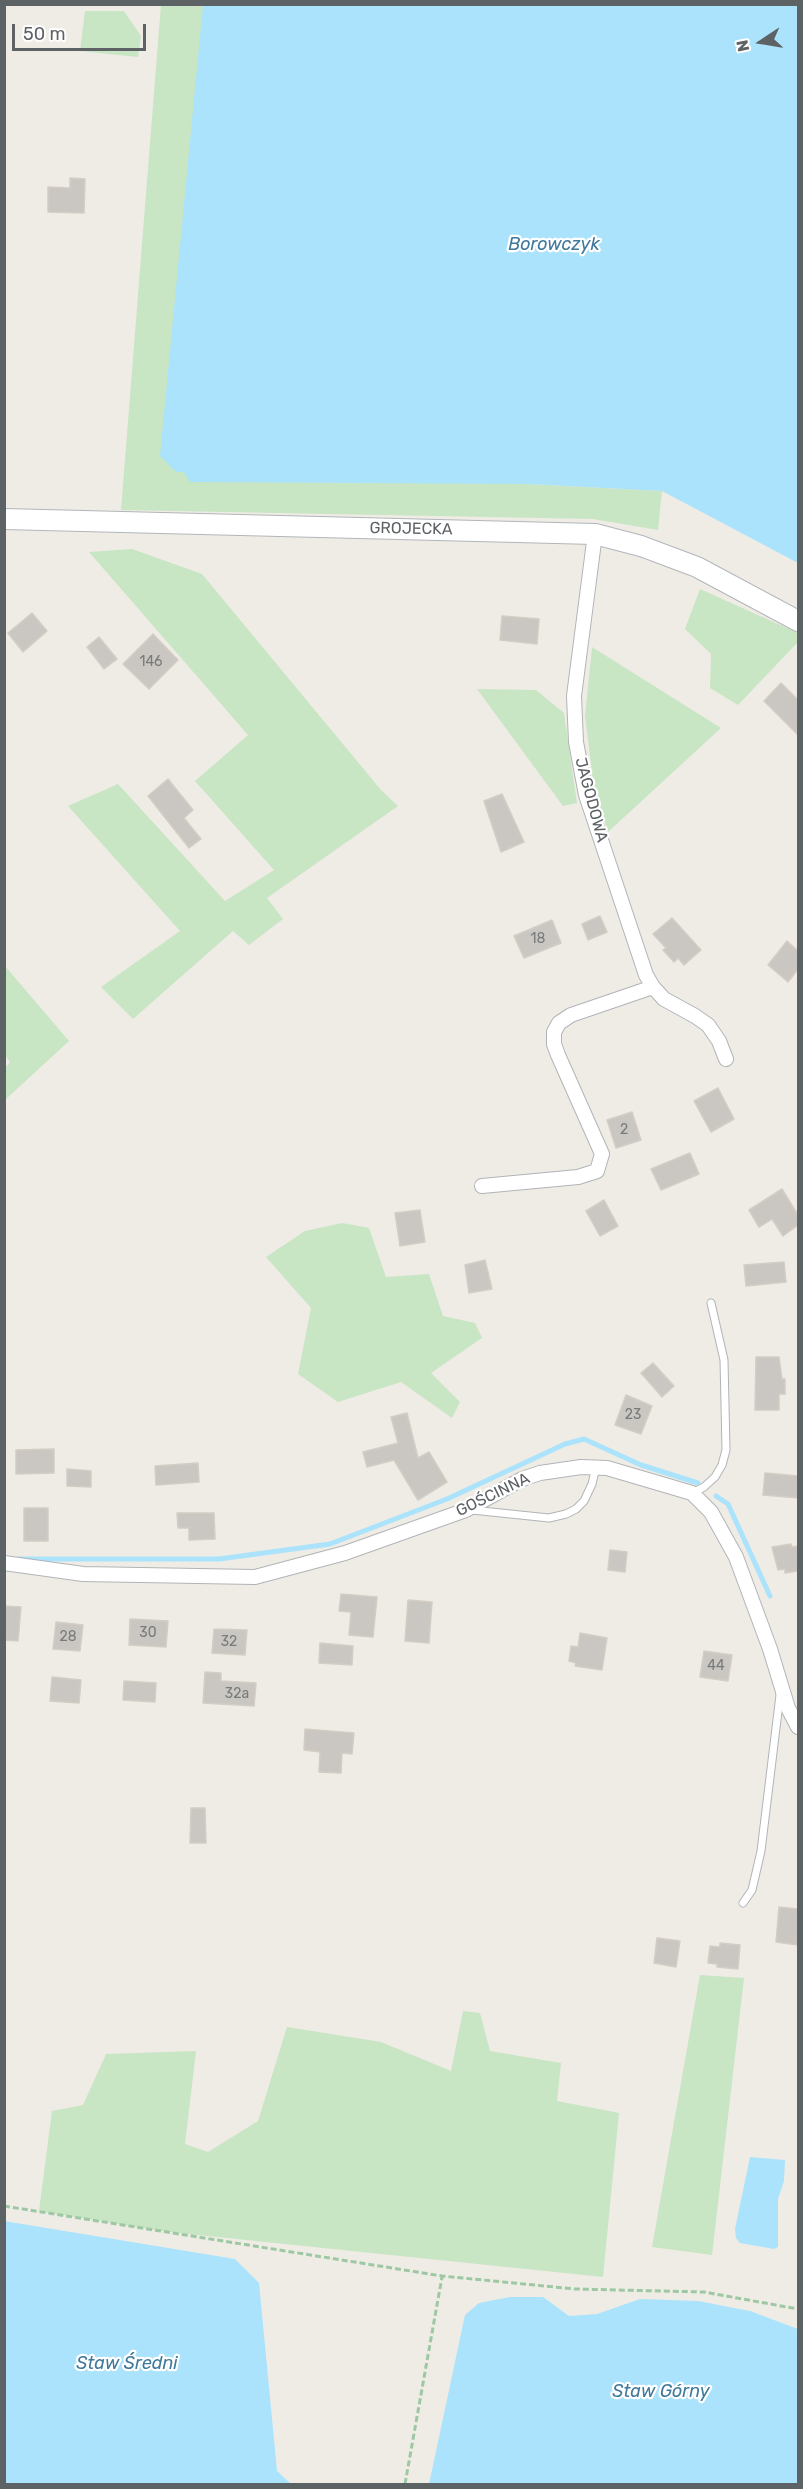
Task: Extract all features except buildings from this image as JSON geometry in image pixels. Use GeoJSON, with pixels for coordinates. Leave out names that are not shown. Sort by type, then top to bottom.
{"type":"FeatureCollection","features":[{"type":"Feature","properties":{"kind":"street","name":"GROJECKA"},"geometry":{"type":"LineString","coordinates":[[4,519],[595,534],[641,546],[697,567],[798,621]]}},
{"type":"Feature","properties":{"kind":"street","name":"JAGODOWA"},"geometry":{"type":"LineString","coordinates":[[595,534],[574,696],[576,742],[586,795],[640,960],[653,987],[669,1003],[708,1025],[719,1041],[726,1059]]}},
{"type":"Feature","properties":{"kind":"street"},"geometry":{"type":"LineString","coordinates":[[482,1186],[578,1177],[597,1171],[602,1154],[558,1055],[554,1044],[554,1032],[562,1019],[653,987]]}},
{"type":"Feature","properties":{"kind":"street","name":"GOŚCINNA"},"geometry":{"type":"LineString","coordinates":[[4,1563],[83,1574],[255,1577],[345,1553],[466,1510],[530,1476],[566,1468],[596,1467],[692,1493]]}},
{"type":"Feature","properties":{"kind":"street"},"geometry":{"type":"LineString","coordinates":[[692,1493],[711,1512],[729,1542],[768,1643],[780,1688],[798,1727]]}},
{"type":"Feature","properties":{"kind":"lane"},"geometry":{"type":"LineString","coordinates":[[692,1493],[704,1487],[715,1477],[722,1465],[726,1450],[724,1360],[711,1302]]}},
{"type":"Feature","properties":{"kind":"lane"},"geometry":{"type":"LineString","coordinates":[[466,1510],[545,1518],[566,1514],[576,1509],[584,1501],[592,1484],[596,1467]]}},
{"type":"Feature","properties":{"kind":"lane"},"geometry":{"type":"LineString","coordinates":[[743,1902],[752,1890],[759,1862],[780,1688]]}},
{"type":"Feature","properties":{"kind":"path"},"geometry":{"type":"LineString","coordinates":[[4,2206],[442,2276],[575,2289],[704,2292],[798,2309]]}},
{"type":"Feature","properties":{"kind":"path"},"geometry":{"type":"LineString","coordinates":[[405,2484],[442,2276]]}},
{"type":"Feature","properties":{"kind":"green space"},"geometry":{"type":"Polygon","coordinates":[[[161,4],[208,5],[529,484],[662,491],[658,530],[593,519],[121,510],[161,4]]]}},
{"type":"Feature","properties":{"kind":"green space"},"geometry":{"type":"Polygon","coordinates":[[[85,11],[124,11],[141,36],[138,57],[80,51],[85,11]]]}},
{"type":"Feature","properties":{"kind":"green space"},"geometry":{"type":"Polygon","coordinates":[[[132,549],[202,574],[381,790],[398,806],[267,898],[283,919],[249,945],[233,931],[133,1019],[101,987],[180,931],[68,806],[118,784],[225,901],[274,870],[195,781],[248,735],[89,552],[132,549]]]}},
{"type":"Feature","properties":{"kind":"green space"},"geometry":{"type":"Polygon","coordinates":[[[700,589],[798,633],[798,642],[738,705],[710,688],[711,654],[685,629],[700,589]]]}},
{"type":"Feature","properties":{"kind":"green space"},"geometry":{"type":"Polygon","coordinates":[[[592,647],[721,728],[608,832],[594,788],[585,716],[592,647]]]}},
{"type":"Feature","properties":{"kind":"green space"},"geometry":{"type":"Polygon","coordinates":[[[477,689],[536,690],[564,713],[577,803],[563,806],[477,689]]]}},
{"type":"Feature","properties":{"kind":"green space"},"geometry":{"type":"Polygon","coordinates":[[[5,966],[69,1041],[5,1100],[5,1068],[10,1062],[5,1055],[5,966]]]}},
{"type":"Feature","properties":{"kind":"green space"},"geometry":{"type":"Polygon","coordinates":[[[342,1223],[369,1228],[386,1277],[429,1274],[443,1316],[475,1323],[482,1338],[431,1373],[460,1402],[452,1418],[401,1382],[338,1402],[298,1374],[311,1308],[266,1257],[305,1231],[342,1223]]]}},
{"type":"Feature","properties":{"kind":"green space"},"geometry":{"type":"Polygon","coordinates":[[[700,1975],[744,1978],[712,2255],[652,2247],[700,1975]]]}},
{"type":"Feature","properties":{"kind":"green space"},"geometry":{"type":"Polygon","coordinates":[[[463,2011],[480,2013],[490,2051],[561,2063],[557,2101],[619,2113],[603,2277],[169,2232],[39,2211],[52,2111],[83,2105],[106,2054],[196,2051],[185,2144],[208,2152],[258,2121],[287,2027],[381,2042],[451,2071],[463,2011]]]}},
{"type":"Feature","properties":{"kind":"water","name":"Borowczyk"},"geometry":{"type":"Polygon","coordinates":[[[203,5],[798,5],[798,563],[662,491],[529,484],[190,482],[184,472],[176,472],[160,456],[203,5]]]}},
{"type":"Feature","properties":{"kind":"water"},"geometry":{"type":"Polygon","coordinates":[[[750,2157],[785,2160],[784,2181],[778,2199],[778,2247],[774,2249],[740,2243],[736,2238],[735,2229],[750,2157]]]}},
{"type":"Feature","properties":{"kind":"water","name":"Staw Średni"},"geometry":{"type":"Polygon","coordinates":[[[4,2221],[235,2259],[259,2283],[277,2471],[291,2484],[5,2484],[4,2221]]]}},
{"type":"Feature","properties":{"kind":"water","name":"Staw Górny"},"geometry":{"type":"Polygon","coordinates":[[[510,2297],[543,2297],[569,2316],[597,2314],[640,2299],[698,2301],[750,2311],[798,2329],[798,2484],[429,2484],[465,2315],[479,2303],[510,2297]]]}},
{"type":"Feature","properties":{"kind":"waterway"},"geometry":{"type":"LineString","coordinates":[[18,1559],[219,1559],[330,1544],[447,1499],[565,1444],[584,1439],[641,1465],[698,1483]]}},
{"type":"Feature","properties":{"kind":"waterway"},"geometry":{"type":"LineString","coordinates":[[716,1496],[728,1504],[770,1596]]}}]}
